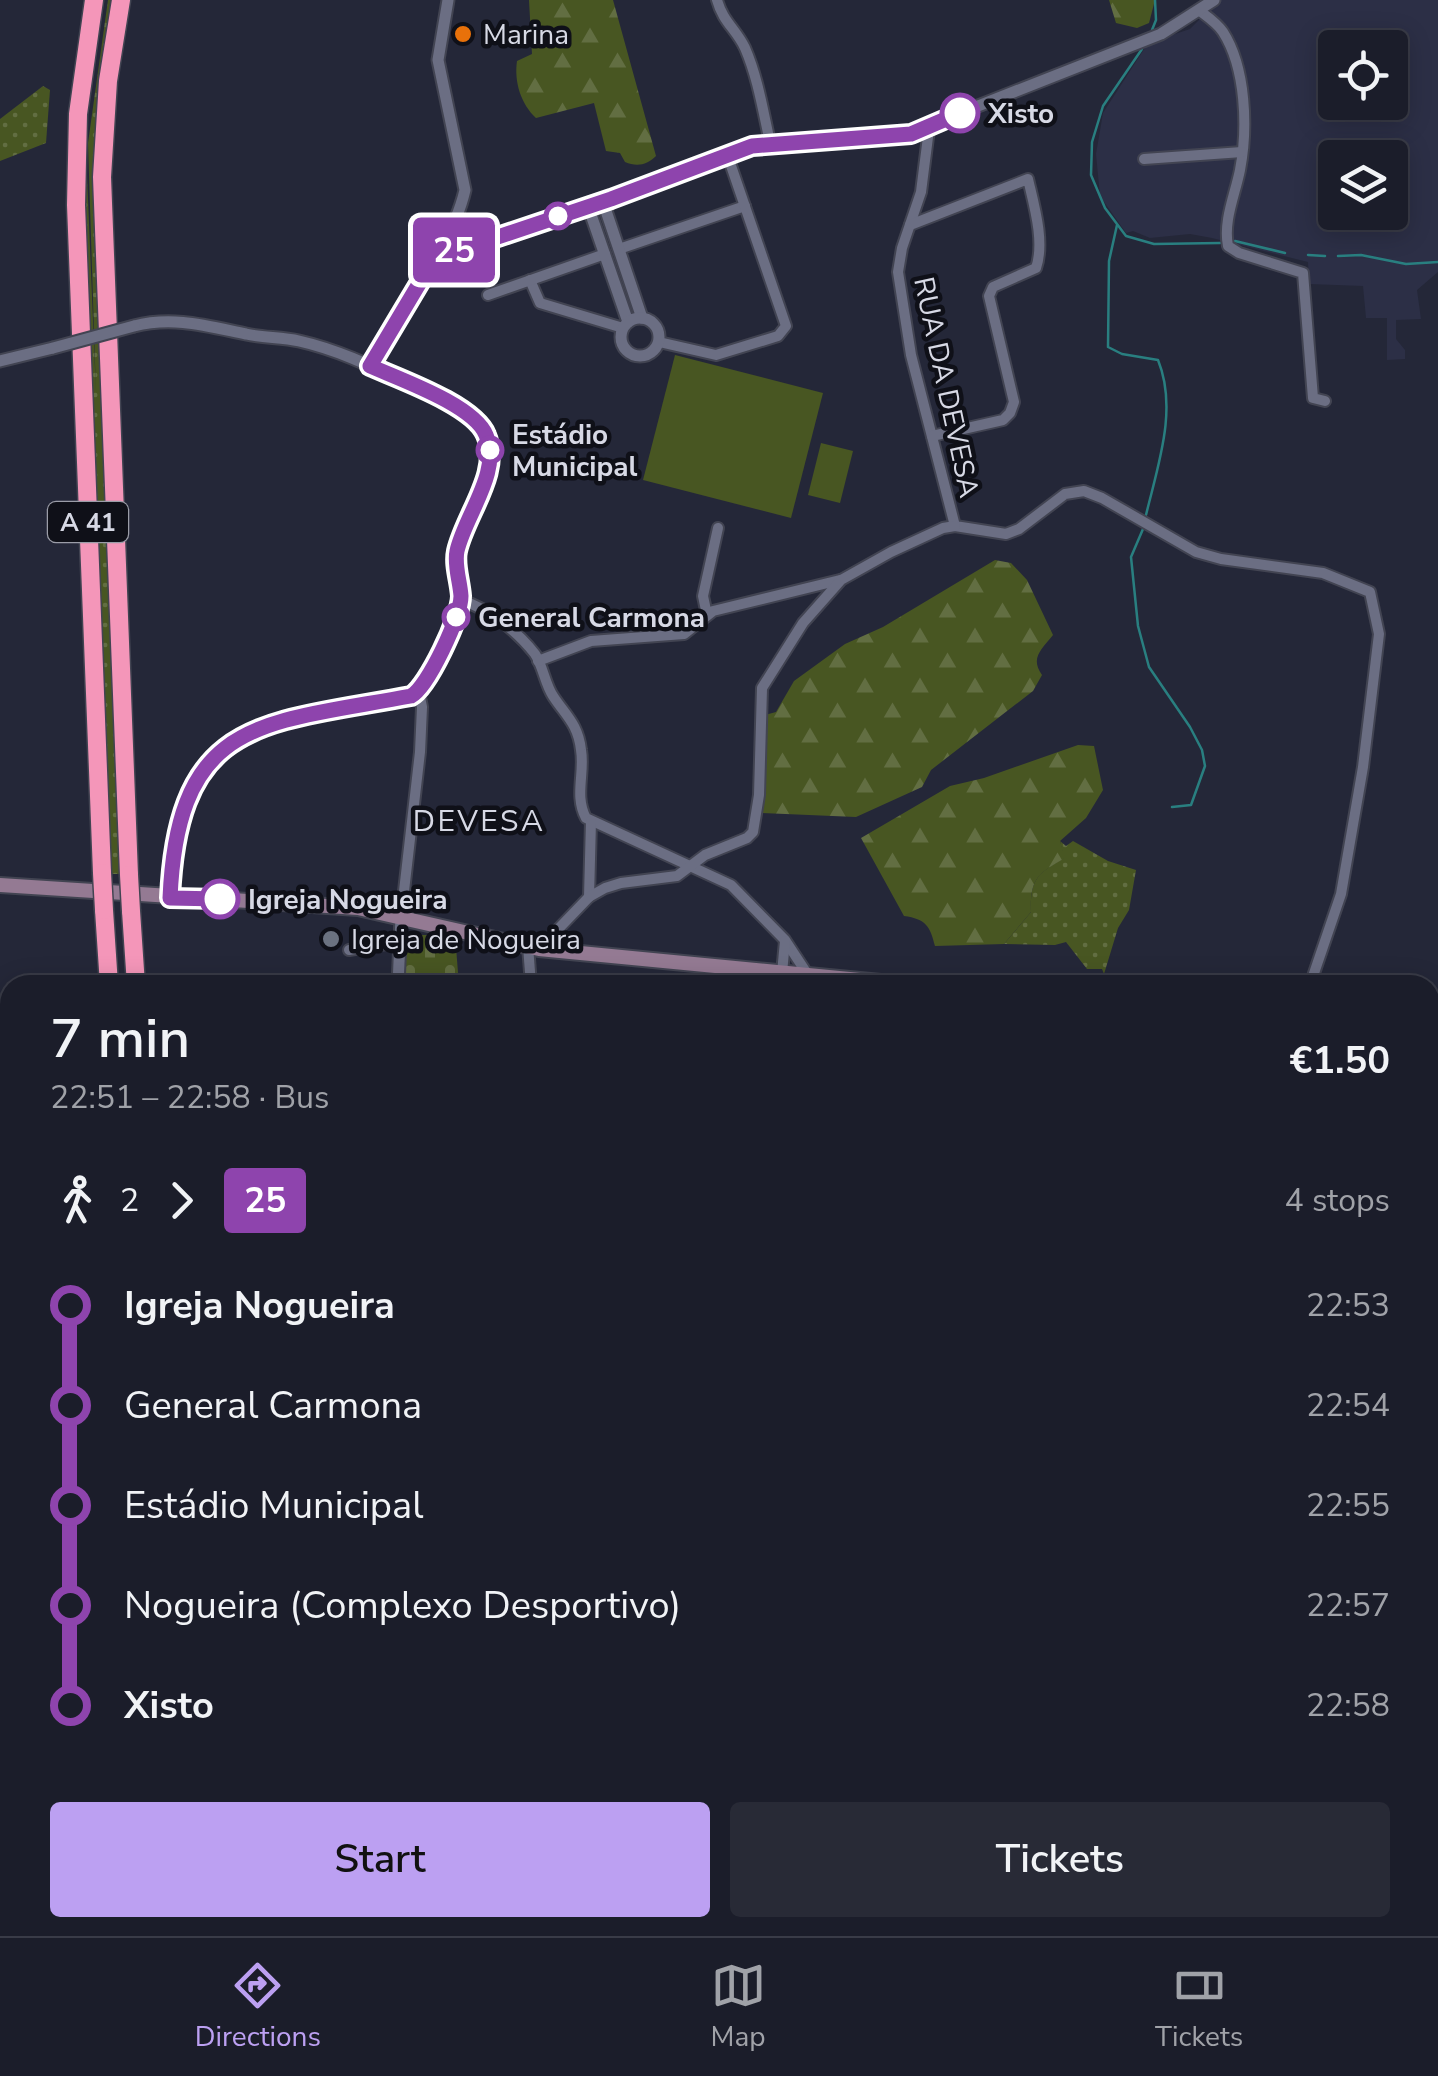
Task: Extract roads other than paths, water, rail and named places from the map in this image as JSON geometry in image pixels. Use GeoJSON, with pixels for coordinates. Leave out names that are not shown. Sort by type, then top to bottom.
{"type":"FeatureCollection","features":[{"type":"Feature","properties":{"kind":"highway","name":"A 41"},"geometry":{"type":"LineString","coordinates":[[94,0],[78,114],[76,188],[108,975]]}},
{"type":"Feature","properties":{"kind":"highway","name":"A 41"},"geometry":{"type":"LineString","coordinates":[[121,0],[108,80],[102,177],[135,975]]}},
{"type":"Feature","properties":{"kind":"main road"},"geometry":{"type":"LineString","coordinates":[[0,886],[323,904],[402,917],[534,947],[754,975]]}},
{"type":"Feature","properties":{"kind":"street"},"geometry":{"type":"LineString","coordinates":[[370,366],[441,247],[460,208],[464,190],[438,71],[448,0]]}},
{"type":"Feature","properties":{"kind":"street"},"geometry":{"type":"LineString","coordinates":[[718,0],[725,23],[738,34],[746,50],[770,142]]}},
{"type":"Feature","properties":{"kind":"street"},"geometry":{"type":"LineString","coordinates":[[441,247],[468,247],[770,142],[911,134],[929,129],[945,119],[1161,34],[1214,0]]}},
{"type":"Feature","properties":{"kind":"street"},"geometry":{"type":"LineString","coordinates":[[1200,11],[1222,29],[1238,63],[1244,135],[1225,232],[1228,246],[1304,274],[1313,398],[1325,401]]}},
{"type":"Feature","properties":{"kind":"street","name":"RUA DA DEVESA"},"geometry":{"type":"LineString","coordinates":[[929,129],[921,192],[898,272],[911,355],[955,526],[1006,534],[1019,529],[1065,494],[1084,491],[1196,552],[1323,574],[1370,592],[1379,634],[1363,766],[1341,894],[1313,975]]}},
{"type":"Feature","properties":{"kind":"street"},"geometry":{"type":"LineString","coordinates":[[1144,159],[1242,152]]}},
{"type":"Feature","properties":{"kind":"street"},"geometry":{"type":"LineString","coordinates":[[658,342],[716,355],[783,332],[784,318],[727,154]]}},
{"type":"Feature","properties":{"kind":"street"},"geometry":{"type":"LineString","coordinates":[[910,225],[1028,179],[1039,260],[1036,268],[993,287],[989,296],[1014,402],[1010,414],[1003,420],[932,436]]}},
{"type":"Feature","properties":{"kind":"street"},"geometry":{"type":"LineString","coordinates":[[603,202],[642,318],[654,324],[658,342]]}},
{"type":"Feature","properties":{"kind":"street"},"geometry":{"type":"LineString","coordinates":[[588,206],[625,325],[621,341],[630,355],[647,356],[658,342]]}},
{"type":"Feature","properties":{"kind":"street"},"geometry":{"type":"LineString","coordinates":[[619,249],[745,206]]}},
{"type":"Feature","properties":{"kind":"street"},"geometry":{"type":"LineString","coordinates":[[488,294],[604,254]]}},
{"type":"Feature","properties":{"kind":"street"},"geometry":{"type":"LineString","coordinates":[[530,280],[540,303],[625,325],[642,318]]}},
{"type":"Feature","properties":{"kind":"street"},"geometry":{"type":"LineString","coordinates":[[0,361],[134,326],[172,321],[198,323],[250,335],[297,340],[370,366],[450,404],[485,431],[490,450],[488,469],[456,556],[461,600],[453,626],[418,692],[283,721],[228,743],[194,783],[181,813],[170,898]]}},
{"type":"Feature","properties":{"kind":"street"},"geometry":{"type":"LineString","coordinates":[[538,661],[591,641],[684,634],[707,614],[841,580],[891,552],[955,526]]}},
{"type":"Feature","properties":{"kind":"street"},"geometry":{"type":"LineString","coordinates":[[707,614],[703,596],[718,528]]}},
{"type":"Feature","properties":{"kind":"street"},"geometry":{"type":"LineString","coordinates":[[532,975],[534,947],[589,897],[622,883],[677,876],[704,855],[753,832],[759,795],[762,688],[803,623],[841,580]]}},
{"type":"Feature","properties":{"kind":"street"},"geometry":{"type":"LineString","coordinates":[[461,600],[478,605],[499,620],[538,661],[554,698],[577,731],[582,752],[580,800],[591,821],[730,885],[785,940],[807,975]]}},
{"type":"Feature","properties":{"kind":"street"},"geometry":{"type":"LineString","coordinates":[[398,975],[398,942],[420,752],[422,706],[418,692]]}},
{"type":"Feature","properties":{"kind":"street"},"geometry":{"type":"LineString","coordinates":[[589,897],[591,821]]}},
{"type":"Feature","properties":{"kind":"street"},"geometry":{"type":"LineString","coordinates":[[785,940],[785,975]]}},
{"type":"Feature","properties":{"kind":"street"},"geometry":{"type":"LineString","coordinates":[[348,950],[398,942]]}},
{"type":"Feature","properties":{"kind":"waterway"},"geometry":{"type":"LineString","coordinates":[[1152,30],[1155,0]]}},
{"type":"Feature","properties":{"kind":"waterway"},"geometry":{"type":"LineString","coordinates":[[1142,49],[1103,106],[1092,142],[1091,175],[1105,208],[1126,236],[1154,244],[1220,243]]}},
{"type":"Feature","properties":{"kind":"waterway"},"geometry":{"type":"LineString","coordinates":[[1117,225],[1109,261],[1108,347],[1122,354],[1158,360],[1166,398],[1164,437],[1146,515]]}},
{"type":"Feature","properties":{"kind":"waterway"},"geometry":{"type":"LineString","coordinates":[[1235,241],[1285,253]]}},
{"type":"Feature","properties":{"kind":"waterway"},"geometry":{"type":"LineString","coordinates":[[1308,255],[1325,256]]}},
{"type":"Feature","properties":{"kind":"waterway"},"geometry":{"type":"LineString","coordinates":[[1338,256],[1361,255],[1406,264],[1438,262]]}},
{"type":"Feature","properties":{"kind":"waterway"},"geometry":{"type":"LineString","coordinates":[[1143,529],[1131,557],[1138,626],[1149,667],[1190,727],[1205,766],[1191,805],[1172,807]]}},
{"type":"Feature","properties":{"kind":"place","name":"Marina"},"geometry":{"type":"Point","coordinates":[463,34]}},
{"type":"Feature","properties":{"kind":"place","name":"Xisto"},"geometry":{"type":"Point","coordinates":[960,113]}},
{"type":"Feature","properties":{"kind":"place","name":"Estádio Municipal"},"geometry":{"type":"Point","coordinates":[490,450]}},
{"type":"Feature","properties":{"kind":"place","name":"General Carmona"},"geometry":{"type":"Point","coordinates":[456,617]}},
{"type":"Feature","properties":{"kind":"place","name":"Igreja Nogueira"},"geometry":{"type":"Point","coordinates":[220,899]}},
{"type":"Feature","properties":{"kind":"place","name":"Igreja de Nogueira"},"geometry":{"type":"Point","coordinates":[331,939]}},
{"type":"Feature","properties":{"kind":"district","name":"DEVESA"},"geometry":{"type":"Point","coordinates":[479,821]}}]}
